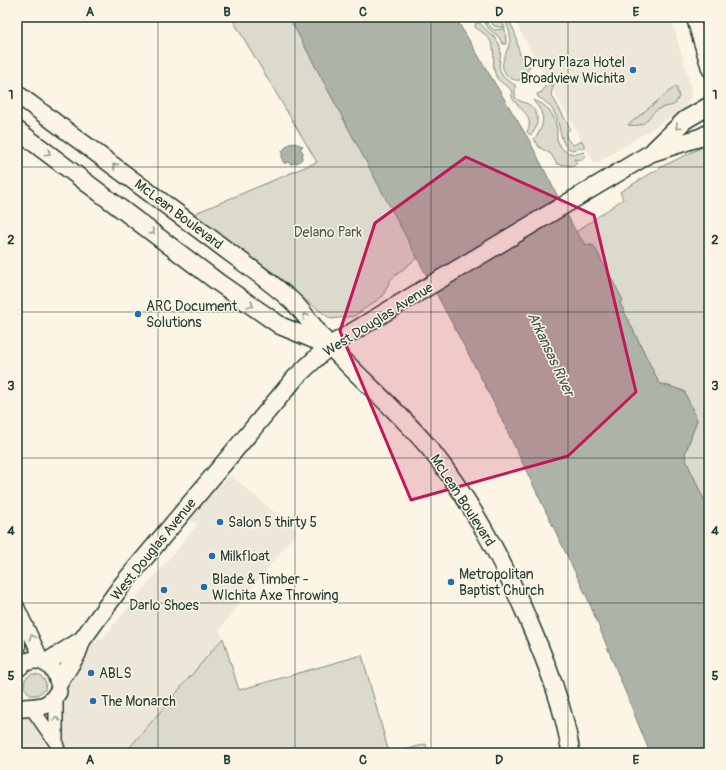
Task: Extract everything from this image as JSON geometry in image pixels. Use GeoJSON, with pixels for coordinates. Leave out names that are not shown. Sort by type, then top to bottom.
{"type":"FeatureCollection","features":[{"type":"Feature","properties":{"kind":"main road","name":"McLean Boulevard"},"geometry":{"type":"LineString","coordinates":[[17,94],[292,301],[329,346],[397,412],[428,448],[452,478],[499,555],[545,660],[558,698],[570,753]]}},
{"type":"Feature","properties":{"kind":"main road","name":"West Douglas Avenue"},"geometry":{"type":"LineString","coordinates":[[651,153],[685,120],[709,106]]}},
{"type":"Feature","properties":{"kind":"main road","name":"McLean Boulevard"},"geometry":{"type":"LineString","coordinates":[[17,130],[225,287],[281,326],[329,346]]}},
{"type":"Feature","properties":{"kind":"main road","name":"West Douglas Avenue"},"geometry":{"type":"LineString","coordinates":[[23,705],[46,706],[58,690],[77,654],[82,640],[122,584],[291,382],[329,346],[651,153],[709,133]]}},
{"type":"Feature","properties":{"kind":"main road","name":"West Douglas Avenue"},"geometry":{"type":"LineString","coordinates":[[17,669],[25,663],[34,660],[44,662],[82,640]]}},
{"type":"Feature","properties":{"kind":"main road"},"geometry":{"type":"LineString","coordinates":[[44,662],[51,666],[57,674],[58,690]]}},
{"type":"Feature","properties":{"kind":"street"},"geometry":{"type":"LineString","coordinates":[[692,17],[709,70]]}},
{"type":"Feature","properties":{"kind":"street"},"geometry":{"type":"LineString","coordinates":[[18,610],[44,662]]}},
{"type":"Feature","properties":{"kind":"street"},"geometry":{"type":"LineString","coordinates":[[17,669],[20,648],[18,633],[18,610]]}},
{"type":"Feature","properties":{"kind":"street"},"geometry":{"type":"LineString","coordinates":[[57,748],[58,690]]}},
{"type":"Feature","properties":{"kind":"street"},"geometry":{"type":"LineString","coordinates":[[23,705],[57,748]]}},
{"type":"Feature","properties":{"kind":"highlighted area"},"geometry":{"type":"Polygon","coordinates":[[[466,157],[594,215],[636,392],[568,456],[411,500],[340,331],[375,223],[466,157]]]}},
{"type":"Feature","properties":{"kind":"shaded area"},"geometry":{"type":"Polygon","coordinates":[[[512,17],[671,17],[691,88],[690,99],[684,109],[595,164],[512,17]]]}},
{"type":"Feature","properties":{"kind":"shaded area"},"geometry":{"type":"Polygon","coordinates":[[[230,475],[297,531],[219,630],[223,638],[125,753],[66,753],[62,737],[60,702],[65,686],[91,640],[102,639],[198,524],[191,521],[191,516],[230,475]]]}},
{"type":"Feature","properties":{"kind":"shaded area"},"geometry":{"type":"Polygon","coordinates":[[[17,713],[34,721],[39,729],[48,753],[17,753],[17,713]]]}},
{"type":"Feature","properties":{"kind":"green space","name":"Delano Park"},"geometry":{"type":"Polygon","coordinates":[[[231,17],[289,17],[418,257],[390,280],[383,296],[354,316],[331,319],[191,215],[317,162],[231,17]]]}},
{"type":"Feature","properties":{"kind":"green space"},"geometry":{"type":"Polygon","coordinates":[[[464,17],[482,18],[494,30],[505,29],[506,44],[503,44],[499,37],[489,29],[483,20],[472,19],[469,23],[464,17]]]}},
{"type":"Feature","properties":{"kind":"green space"},"geometry":{"type":"Polygon","coordinates":[[[487,17],[495,17],[503,24],[505,28],[494,26],[487,17]]]}},
{"type":"Feature","properties":{"kind":"green space"},"geometry":{"type":"Polygon","coordinates":[[[505,18],[514,30],[521,56],[530,67],[520,80],[512,79],[504,72],[503,63],[510,39],[510,33],[505,18]]]}},
{"type":"Feature","properties":{"kind":"green space"},"geometry":{"type":"Polygon","coordinates":[[[476,23],[480,23],[499,44],[501,52],[499,64],[500,71],[505,78],[515,85],[515,97],[531,106],[536,114],[536,127],[531,135],[527,132],[529,126],[528,117],[513,99],[510,89],[497,78],[494,69],[493,46],[488,37],[475,27],[476,23]]]}},
{"type":"Feature","properties":{"kind":"green space"},"geometry":{"type":"Polygon","coordinates":[[[554,84],[551,94],[570,128],[566,133],[567,139],[573,145],[582,141],[585,147],[572,150],[566,147],[553,111],[547,103],[538,97],[537,94],[542,92],[545,86],[554,84]]]}},
{"type":"Feature","properties":{"kind":"green space"},"geometry":{"type":"Polygon","coordinates":[[[676,86],[679,97],[675,104],[657,110],[646,121],[639,125],[628,125],[676,86]]]}},
{"type":"Feature","properties":{"kind":"green space"},"geometry":{"type":"Polygon","coordinates":[[[533,100],[543,104],[553,115],[557,130],[557,140],[562,149],[568,153],[576,154],[584,152],[585,156],[582,160],[574,159],[577,163],[574,166],[557,164],[551,154],[539,147],[534,139],[541,128],[543,120],[539,108],[533,100]]]}},
{"type":"Feature","properties":{"kind":"green space"},"geometry":{"type":"Polygon","coordinates":[[[709,144],[709,511],[686,460],[685,454],[697,420],[684,391],[659,383],[620,303],[622,300],[594,246],[585,244],[576,232],[623,199],[620,192],[663,166],[709,144]]]}},
{"type":"Feature","properties":{"kind":"green space"},"geometry":{"type":"Polygon","coordinates":[[[223,638],[239,690],[362,655],[389,753],[125,753],[223,638]]]}},
{"type":"Feature","properties":{"kind":"green space"},"geometry":{"type":"Polygon","coordinates":[[[32,674],[40,675],[46,682],[45,690],[37,695],[30,695],[24,687],[25,679],[32,674]]]}},
{"type":"Feature","properties":{"kind":"green space"},"geometry":{"type":"Polygon","coordinates":[[[426,744],[428,753],[394,753],[426,744]]]}},
{"type":"Feature","properties":{"kind":"water","name":"Arkansas River"},"geometry":{"type":"Polygon","coordinates":[[[289,17],[455,17],[529,140],[576,232],[585,244],[594,246],[623,300],[620,303],[659,383],[684,391],[697,420],[685,454],[686,460],[709,511],[709,753],[650,753],[587,597],[487,389],[289,17]]]}},
{"type":"Feature","properties":{"kind":"water"},"geometry":{"type":"Polygon","coordinates":[[[294,143],[303,146],[300,149],[303,152],[302,159],[297,163],[290,164],[287,161],[285,164],[282,160],[282,151],[289,144],[294,143]]]}},
{"type":"Feature","properties":{"kind":"place","name":"Drury Plaza Hotel Broadview Wichita"},"geometry":{"type":"Point","coordinates":[633,70]}},
{"type":"Feature","properties":{"kind":"place","name":"ARC Document Solutions"},"geometry":{"type":"Point","coordinates":[138,314]}},
{"type":"Feature","properties":{"kind":"place","name":"Salon 5 thirty 5"},"geometry":{"type":"Point","coordinates":[220,522]}},
{"type":"Feature","properties":{"kind":"place","name":"Milkfloat"},"geometry":{"type":"Point","coordinates":[212,556]}},
{"type":"Feature","properties":{"kind":"place","name":"Metropolitan Baptist Church"},"geometry":{"type":"Point","coordinates":[451,582]}},
{"type":"Feature","properties":{"kind":"place","name":"Blade & Timber - WIchita Axe Throwing"},"geometry":{"type":"Point","coordinates":[204,587]}},
{"type":"Feature","properties":{"kind":"place","name":"Darlo Shoes"},"geometry":{"type":"Point","coordinates":[164,590]}},
{"type":"Feature","properties":{"kind":"place","name":"ABLS"},"geometry":{"type":"Point","coordinates":[91,673]}},
{"type":"Feature","properties":{"kind":"place","name":"The Monarch"},"geometry":{"type":"Point","coordinates":[93,701]}}]}
